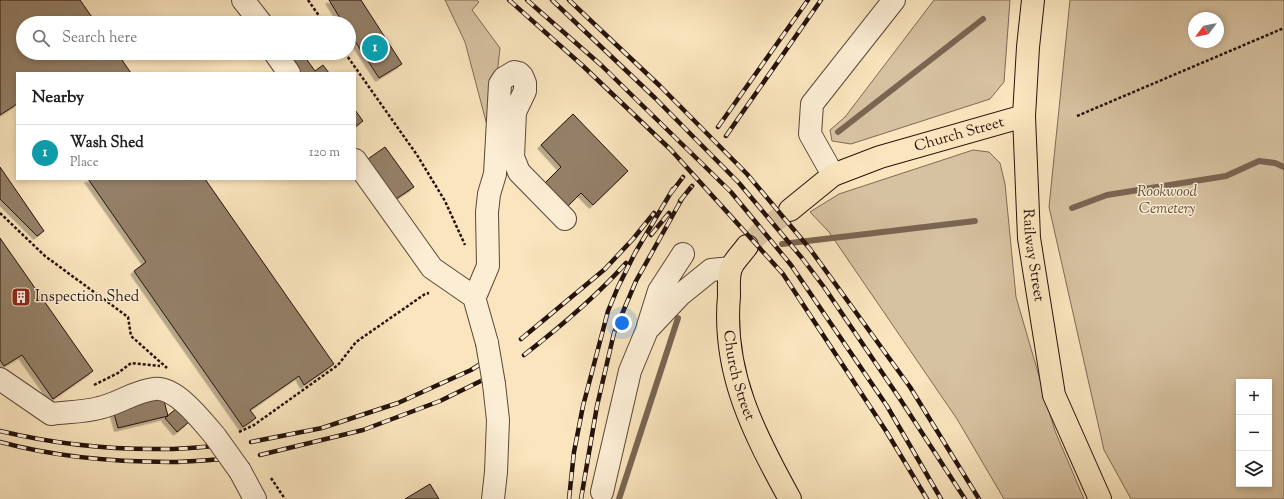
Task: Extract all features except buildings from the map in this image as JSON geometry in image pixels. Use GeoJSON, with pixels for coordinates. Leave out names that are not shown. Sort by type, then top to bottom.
{"type":"FeatureCollection","features":[{"type":"Feature","properties":{"kind":"main road","name":"Railway Street"},"geometry":{"type":"LineString","coordinates":[[1033,0],[1028,47],[1024,116],[1029,238],[1054,395],[1100,499]]}},
{"type":"Feature","properties":{"kind":"main road","name":"Church Street"},"geometry":{"type":"LineString","coordinates":[[790,210],[833,175],[880,157],[1024,116]]}},
{"type":"Feature","properties":{"kind":"main road"},"geometry":{"type":"LineString","coordinates":[[731,268],[747,246]]}},
{"type":"Feature","properties":{"kind":"main road","name":"Church Street"},"geometry":{"type":"LineString","coordinates":[[731,268],[728,320],[730,353],[739,391],[756,435],[790,499]]}},
{"type":"Feature","properties":{"kind":"lane"},"geometry":{"type":"LineString","coordinates":[[243,0],[256,16]]}},
{"type":"Feature","properties":{"kind":"lane"},"geometry":{"type":"LineString","coordinates":[[833,175],[810,134],[812,104],[894,0]]}},
{"type":"Feature","properties":{"kind":"lane"},"geometry":{"type":"LineString","coordinates":[[280,60],[288,72]]}},
{"type":"Feature","properties":{"kind":"lane"},"geometry":{"type":"LineString","coordinates":[[466,292],[478,292],[488,266],[489,194],[495,174],[500,84],[504,78],[514,72],[519,73],[525,83],[525,91],[515,112],[513,157],[518,172],[565,219]]}},
{"type":"Feature","properties":{"kind":"lane"},"geometry":{"type":"LineString","coordinates":[[356,161],[432,268],[466,292],[488,343],[498,420],[496,472],[493,499]]}},
{"type":"Feature","properties":{"kind":"lane"},"geometry":{"type":"LineString","coordinates":[[602,492],[630,371],[647,330],[659,291],[683,254]]}},
{"type":"Feature","properties":{"kind":"lane"},"geometry":{"type":"LineString","coordinates":[[647,330],[680,295],[711,270],[731,268]]}},
{"type":"Feature","properties":{"kind":"lane"},"geometry":{"type":"LineString","coordinates":[[0,379],[51,414],[99,409],[144,391],[154,389],[161,389],[172,393],[224,436],[255,499]]}},
{"type":"Feature","properties":{"kind":"path"},"geometry":{"type":"LineString","coordinates":[[308,0],[319,16]]}},
{"type":"Feature","properties":{"kind":"path"},"geometry":{"type":"LineString","coordinates":[[1077,116],[1284,28]]}},
{"type":"Feature","properties":{"kind":"path"},"geometry":{"type":"LineString","coordinates":[[350,60],[416,155],[445,201],[466,247]]}},
{"type":"Feature","properties":{"kind":"path"},"geometry":{"type":"LineString","coordinates":[[0,213],[45,256],[128,317],[131,336],[166,367],[131,363],[118,373],[91,387]]}},
{"type":"Feature","properties":{"kind":"path"},"geometry":{"type":"LineString","coordinates":[[224,436],[254,425],[338,366],[356,342],[425,294],[466,292]]}},
{"type":"Feature","properties":{"kind":"path"},"geometry":{"type":"LineString","coordinates":[[270,477],[285,499]]}},
{"type":"Feature","properties":{"kind":"green space"},"geometry":{"type":"Polygon","coordinates":[[[445,0],[477,0],[479,2],[472,10],[500,48],[491,130],[488,129],[465,42],[445,0]]]}},
{"type":"Feature","properties":{"kind":"green space"},"geometry":{"type":"Polygon","coordinates":[[[934,0],[1010,0],[1004,82],[990,99],[851,144],[832,141],[830,130],[845,117],[934,0]]]}},
{"type":"Feature","properties":{"kind":"green space","name":"Rookwood Cemetery"},"geometry":{"type":"Polygon","coordinates":[[[1070,0],[1284,0],[1284,499],[1131,499],[1104,450],[1049,207],[1070,0]]]}},
{"type":"Feature","properties":{"kind":"green space"},"geometry":{"type":"Polygon","coordinates":[[[973,150],[989,152],[1000,163],[1005,184],[1016,297],[1055,431],[1084,499],[1004,499],[957,419],[829,232],[810,212],[839,194],[973,150]]]}},
{"type":"Feature","properties":{"kind":"waterway"},"geometry":{"type":"LineString","coordinates":[[838,132],[983,19]]}},
{"type":"Feature","properties":{"kind":"waterway"},"geometry":{"type":"LineString","coordinates":[[1072,208],[1107,195],[1226,176],[1259,161],[1275,163],[1284,167]]}},
{"type":"Feature","properties":{"kind":"waterway"},"geometry":{"type":"LineString","coordinates":[[782,244],[975,221]]}},
{"type":"Feature","properties":{"kind":"waterway"},"geometry":{"type":"LineString","coordinates":[[619,499],[678,318]]}},
{"type":"Feature","properties":{"kind":"tunnel"},"geometry":{"type":"LineString","coordinates":[[747,246],[761,232],[790,210]]}},
{"type":"Feature","properties":{"kind":"railway"},"geometry":{"type":"LineString","coordinates":[[509,0],[583,66],[671,150],[783,274],[886,431],[927,499]]}},
{"type":"Feature","properties":{"kind":"railway"},"geometry":{"type":"LineString","coordinates":[[527,0],[601,65],[731,192],[791,265],[887,406],[941,499]]}},
{"type":"Feature","properties":{"kind":"railway"},"geometry":{"type":"LineString","coordinates":[[552,0],[655,98],[739,183],[802,258],[824,287],[900,399],[965,499]]}},
{"type":"Feature","properties":{"kind":"railway"},"geometry":{"type":"LineString","coordinates":[[569,0],[660,86],[747,174],[810,249],[910,387],[979,499]]}},
{"type":"Feature","properties":{"kind":"railway"},"geometry":{"type":"LineString","coordinates":[[718,127],[808,0]]}},
{"type":"Feature","properties":{"kind":"railway"},"geometry":{"type":"LineString","coordinates":[[726,136],[821,0]]}},
{"type":"Feature","properties":{"kind":"railway"},"geometry":{"type":"LineString","coordinates":[[671,193],[683,177]]}},
{"type":"Feature","properties":{"kind":"railway"},"geometry":{"type":"LineString","coordinates":[[680,201],[692,186]]}},
{"type":"Feature","properties":{"kind":"railway"},"geometry":{"type":"LineString","coordinates":[[569,499],[574,452],[583,406],[608,311],[635,253],[673,189]]}},
{"type":"Feature","properties":{"kind":"railway"},"geometry":{"type":"LineString","coordinates":[[581,499],[597,406],[614,333],[636,281],[683,197]]}},
{"type":"Feature","properties":{"kind":"railway"},"geometry":{"type":"LineString","coordinates":[[521,339],[605,269],[633,239],[654,213]]}},
{"type":"Feature","properties":{"kind":"railway"},"geometry":{"type":"LineString","coordinates":[[651,235],[669,213]]}},
{"type":"Feature","properties":{"kind":"railway"},"geometry":{"type":"LineString","coordinates":[[524,355],[577,312],[626,263]]}},
{"type":"Feature","properties":{"kind":"railway"},"geometry":{"type":"LineString","coordinates":[[251,442],[322,428],[398,403],[471,370],[490,358]]}},
{"type":"Feature","properties":{"kind":"railway"},"geometry":{"type":"LineString","coordinates":[[260,455],[363,430],[440,401],[493,375]]}},
{"type":"Feature","properties":{"kind":"railway"},"geometry":{"type":"LineString","coordinates":[[0,431],[62,443],[104,447],[167,449],[216,446]]}},
{"type":"Feature","properties":{"kind":"railway"},"geometry":{"type":"LineString","coordinates":[[0,442],[63,455],[106,460],[170,462],[225,459]]}},
{"type":"Feature","properties":{"kind":"place","name":"Wash Shed"},"geometry":{"type":"Point","coordinates":[375,48]}},
{"type":"Feature","properties":{"kind":"place","name":"Inspection Shed"},"geometry":{"type":"Point","coordinates":[21,297]}}]}
